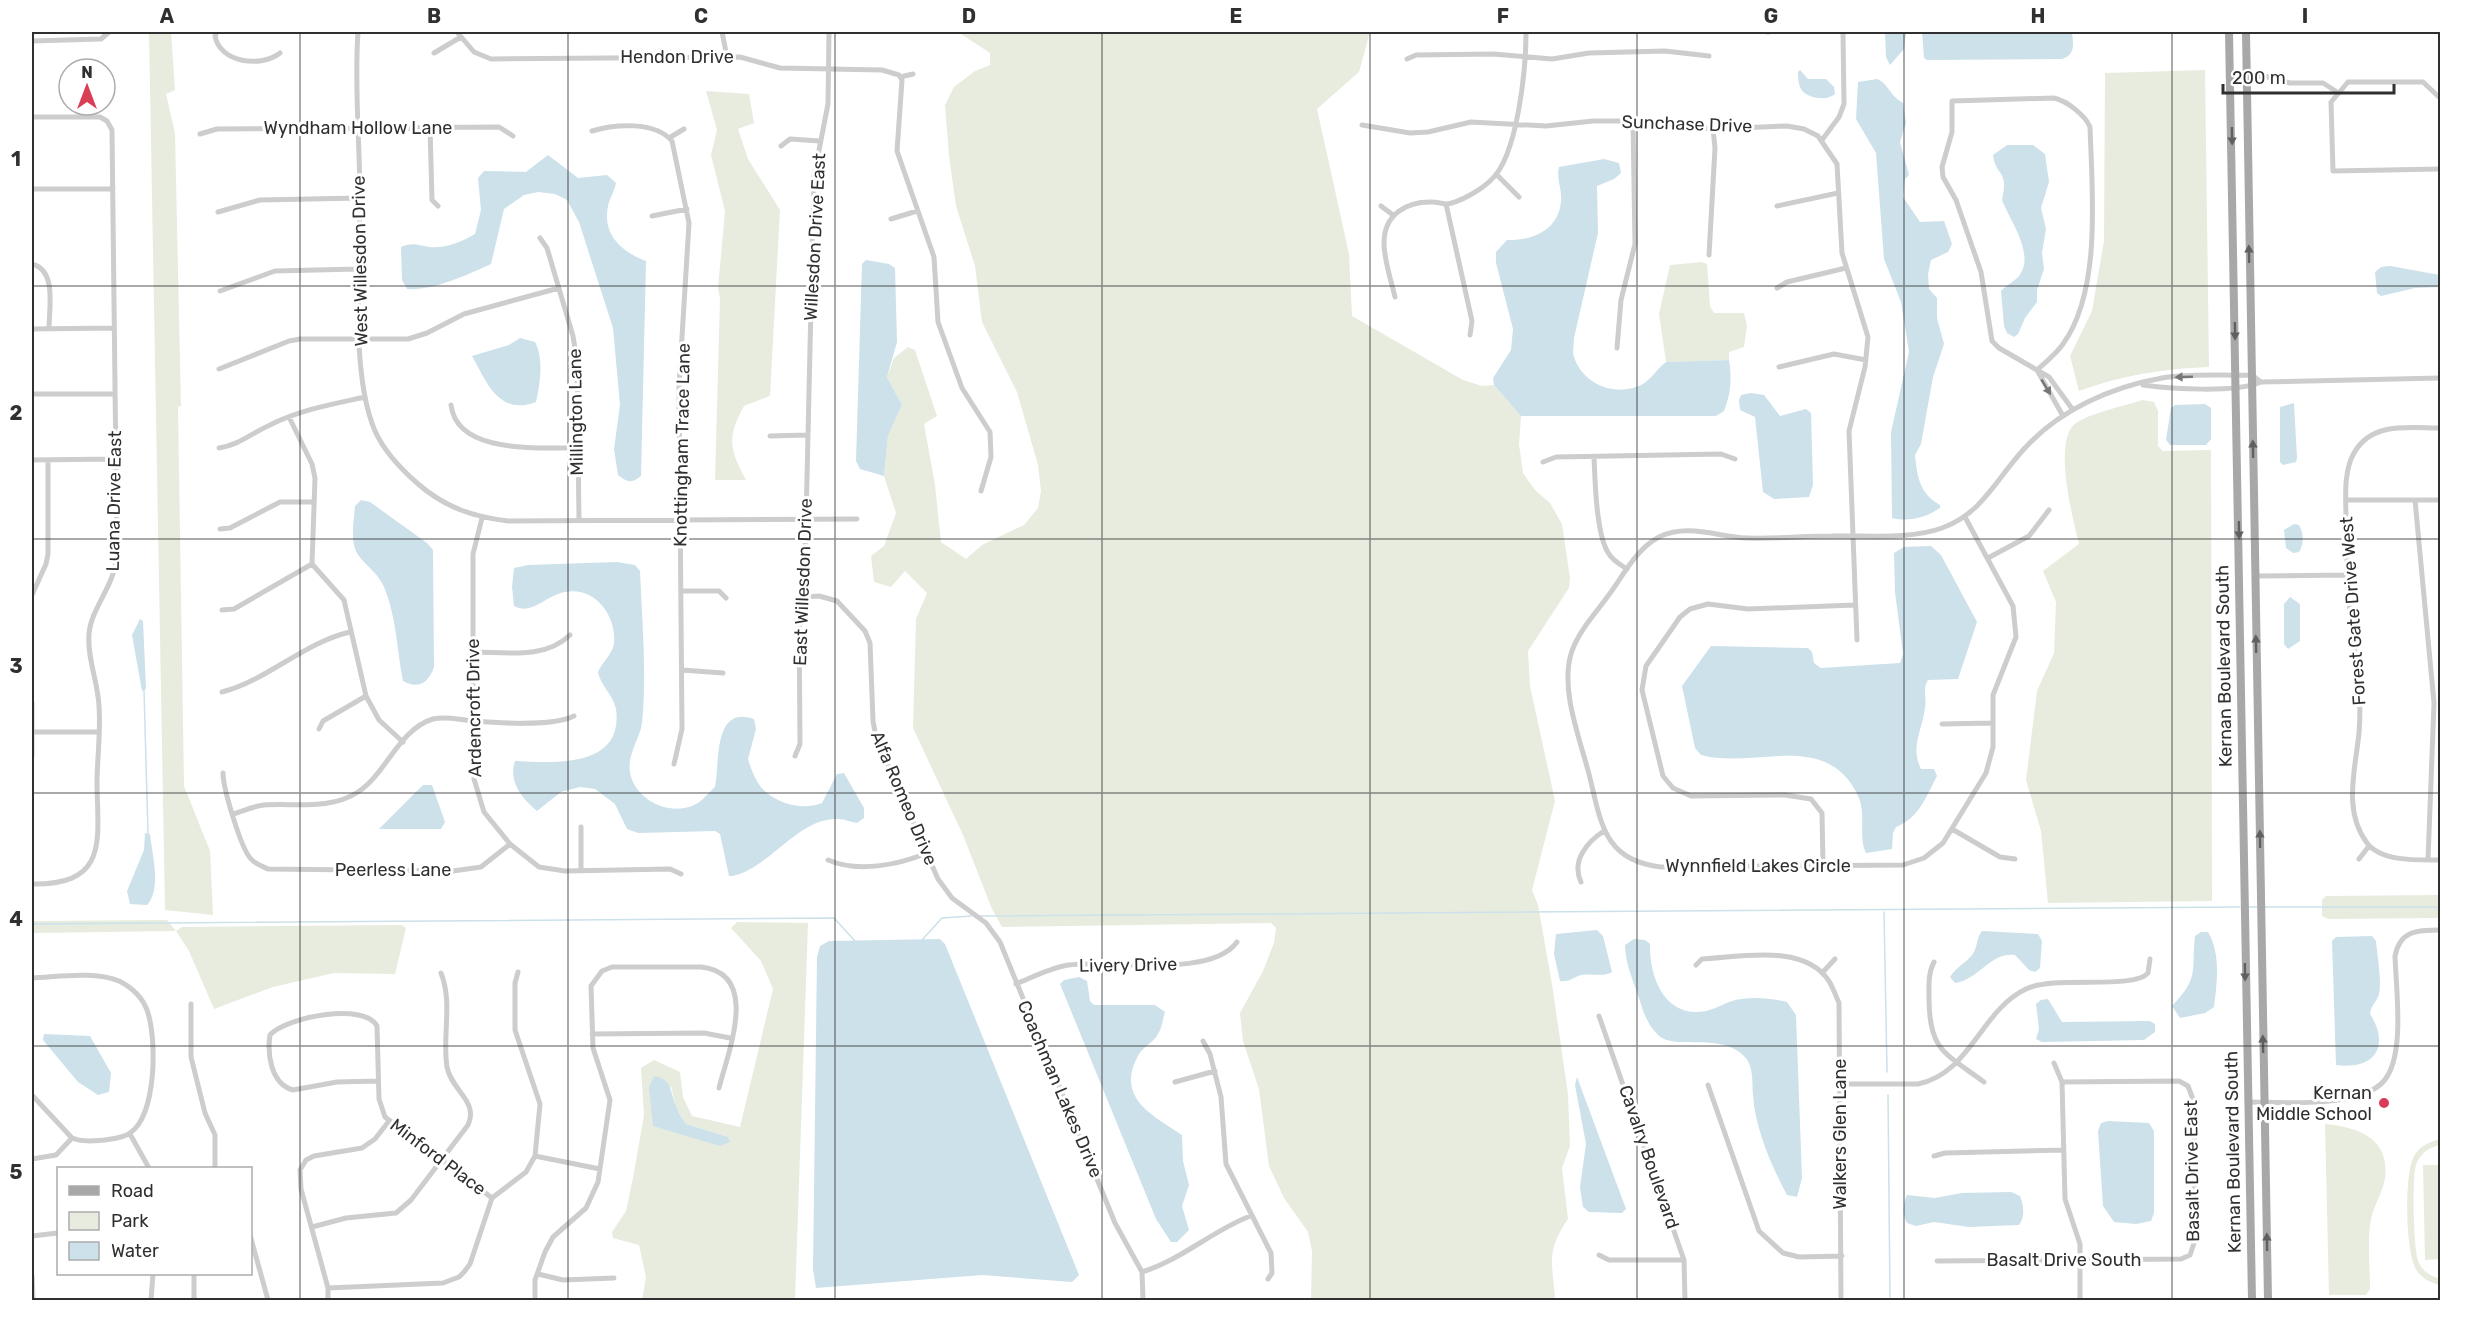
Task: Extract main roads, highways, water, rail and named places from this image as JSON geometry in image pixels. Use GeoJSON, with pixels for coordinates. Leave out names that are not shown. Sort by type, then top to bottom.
{"type":"FeatureCollection","features":[{"type":"Feature","properties":{"kind":"main road","name":"Kernan Boulevard South"},"geometry":{"type":"LineString","coordinates":[[2229,32],[2253,1300]]}},
{"type":"Feature","properties":{"kind":"main road","name":"Kernan Boulevard South"},"geometry":{"type":"LineString","coordinates":[[2246,32],[2268,1300]]}},
{"type":"Feature","properties":{"kind":"water"},"geometry":{"type":"Polygon","coordinates":[[[1885,32],[1906,32],[1904,49],[1890,65],[1886,57],[1885,32]]]}},
{"type":"Feature","properties":{"kind":"water"},"geometry":{"type":"Polygon","coordinates":[[[1922,32],[2072,32],[2073,48],[2070,55],[2062,59],[1927,60],[1924,58],[1922,32]]]}},
{"type":"Feature","properties":{"kind":"water"},"geometry":{"type":"Polygon","coordinates":[[[1800,70],[1808,79],[1826,79],[1834,87],[1835,94],[1826,98],[1816,98],[1806,94],[1799,83],[1798,72],[1800,70]]]}},
{"type":"Feature","properties":{"kind":"water"},"geometry":{"type":"Polygon","coordinates":[[[1877,79],[1884,83],[1903,103],[1906,123],[1900,142],[1909,175],[1905,179],[1903,197],[1920,222],[1944,221],[1952,244],[1948,252],[1931,260],[1928,274],[1929,289],[1937,298],[1937,318],[1944,344],[1933,377],[1921,444],[1915,455],[1921,484],[1928,496],[1940,505],[1940,508],[1923,517],[1911,519],[1892,518],[1891,432],[1909,352],[1901,302],[1884,259],[1876,153],[1856,119],[1858,82],[1877,79]]]}},
{"type":"Feature","properties":{"kind":"water"},"geometry":{"type":"Polygon","coordinates":[[[2007,145],[2033,145],[2045,154],[2049,182],[2041,208],[2046,229],[2042,253],[2044,269],[2037,290],[2037,302],[2014,337],[2007,333],[2004,326],[2001,291],[2019,276],[2023,267],[2023,248],[2002,200],[2003,178],[1993,155],[2007,145]]]}},
{"type":"Feature","properties":{"kind":"water"},"geometry":{"type":"Polygon","coordinates":[[[548,155],[578,178],[607,175],[616,183],[607,216],[611,234],[629,253],[646,261],[641,476],[632,481],[627,481],[618,475],[614,449],[620,405],[613,328],[579,222],[567,200],[555,194],[538,192],[524,195],[504,209],[491,264],[449,281],[417,289],[407,289],[402,280],[401,247],[412,244],[429,247],[447,246],[475,234],[481,210],[478,178],[484,171],[526,172],[548,155]]]}},
{"type":"Feature","properties":{"kind":"water"},"geometry":{"type":"Polygon","coordinates":[[[1604,159],[1619,163],[1621,173],[1614,179],[1597,186],[1598,233],[1574,338],[1573,350],[1578,367],[1593,382],[1612,389],[1623,390],[1643,384],[1666,362],[1729,360],[1731,380],[1728,398],[1724,411],[1716,416],[1521,416],[1494,385],[1493,378],[1511,350],[1513,329],[1496,263],[1496,252],[1507,240],[1535,235],[1550,226],[1556,219],[1561,200],[1559,167],[1604,159]]]}},
{"type":"Feature","properties":{"kind":"water"},"geometry":{"type":"Polygon","coordinates":[[[866,260],[889,264],[895,268],[897,342],[887,377],[902,405],[888,436],[884,476],[860,469],[856,461],[862,264],[866,260]]]}},
{"type":"Feature","properties":{"kind":"water"},"geometry":{"type":"Polygon","coordinates":[[[2390,266],[2440,275],[2440,287],[2415,288],[2381,296],[2377,293],[2375,272],[2381,267],[2390,266]]]}},
{"type":"Feature","properties":{"kind":"water"},"geometry":{"type":"Polygon","coordinates":[[[520,338],[535,342],[538,348],[540,380],[536,402],[512,405],[503,401],[489,386],[472,356],[509,345],[520,338]]]}},
{"type":"Feature","properties":{"kind":"water"},"geometry":{"type":"Polygon","coordinates":[[[1751,393],[1764,395],[1780,416],[1806,409],[1811,413],[1813,485],[1809,497],[1774,499],[1763,492],[1755,417],[1740,410],[1741,395],[1751,393]]]}},
{"type":"Feature","properties":{"kind":"water"},"geometry":{"type":"Polygon","coordinates":[[[2294,403],[2297,458],[2296,462],[2283,465],[2280,462],[2280,407],[2294,403]]]}},
{"type":"Feature","properties":{"kind":"water"},"geometry":{"type":"Polygon","coordinates":[[[2205,404],[2211,408],[2211,439],[2206,445],[2170,445],[2166,440],[2171,408],[2175,405],[2205,404]]]}},
{"type":"Feature","properties":{"kind":"water"},"geometry":{"type":"Polygon","coordinates":[[[361,500],[370,502],[427,543],[433,550],[434,667],[423,683],[414,685],[403,681],[387,596],[380,580],[356,551],[353,532],[355,506],[361,500]]]}},
{"type":"Feature","properties":{"kind":"water"},"geometry":{"type":"Polygon","coordinates":[[[2294,524],[2299,525],[2303,539],[2299,552],[2293,553],[2286,548],[2284,530],[2294,524]]]}},
{"type":"Feature","properties":{"kind":"water"},"geometry":{"type":"Polygon","coordinates":[[[1931,546],[1941,555],[1977,622],[1958,679],[1928,680],[1925,687],[1924,716],[1917,746],[1918,761],[1921,769],[1934,769],[1937,776],[1916,812],[1896,827],[1893,833],[1892,849],[1866,853],[1861,805],[1846,777],[1829,764],[1810,758],[1789,756],[1722,758],[1701,755],[1695,748],[1682,686],[1711,646],[1808,648],[1812,652],[1814,663],[1821,668],[1900,663],[1903,654],[1895,592],[1894,553],[1904,547],[1931,546]]]}},
{"type":"Feature","properties":{"kind":"water"},"geometry":{"type":"Polygon","coordinates":[[[617,562],[635,565],[640,571],[644,685],[641,729],[630,765],[633,782],[638,790],[654,803],[674,809],[700,802],[715,787],[721,738],[725,728],[731,720],[741,717],[754,719],[756,729],[748,759],[757,782],[763,790],[779,801],[801,806],[815,805],[822,803],[837,774],[844,773],[864,808],[864,818],[857,823],[844,819],[824,820],[798,834],[747,871],[729,876],[720,834],[715,831],[638,833],[627,829],[615,804],[595,789],[580,787],[561,792],[537,811],[526,801],[513,776],[515,761],[548,762],[583,758],[598,752],[609,742],[616,728],[616,709],[598,672],[613,648],[614,633],[612,623],[602,605],[594,598],[576,591],[558,594],[533,607],[514,606],[512,587],[514,568],[528,565],[617,562]]]}},
{"type":"Feature","properties":{"kind":"water"},"geometry":{"type":"Polygon","coordinates":[[[2290,597],[2300,604],[2300,641],[2288,649],[2284,644],[2284,604],[2290,597]]]}},
{"type":"Feature","properties":{"kind":"water"},"geometry":{"type":"Polygon","coordinates":[[[140,619],[143,621],[146,689],[142,691],[132,635],[140,619]]]}},
{"type":"Feature","properties":{"kind":"water"},"geometry":{"type":"Polygon","coordinates":[[[423,785],[432,785],[445,822],[441,829],[379,829],[423,785]]]}},
{"type":"Feature","properties":{"kind":"water"},"geometry":{"type":"Polygon","coordinates":[[[145,833],[150,834],[155,871],[154,890],[147,905],[130,904],[127,891],[144,850],[145,833]]]}},
{"type":"Feature","properties":{"kind":"water"},"geometry":{"type":"Polygon","coordinates":[[[1597,930],[1603,936],[1612,972],[1604,975],[1582,975],[1568,981],[1560,981],[1554,954],[1556,934],[1597,930]]]}},
{"type":"Feature","properties":{"kind":"water"},"geometry":{"type":"Polygon","coordinates":[[[1982,931],[2038,934],[2042,941],[2040,968],[2035,972],[2029,970],[2015,955],[2006,955],[1991,962],[1971,977],[1955,983],[1950,977],[1972,955],[1982,931]]]}},
{"type":"Feature","properties":{"kind":"water"},"geometry":{"type":"Polygon","coordinates":[[[2201,932],[2208,932],[2215,949],[2217,968],[2214,1007],[2205,1013],[2180,1018],[2172,1006],[2191,980],[2195,936],[2201,932]]]}},
{"type":"Feature","properties":{"kind":"water"},"geometry":{"type":"Polygon","coordinates":[[[2372,936],[2376,941],[2380,985],[2378,997],[2370,1014],[2379,1037],[2378,1046],[2375,1054],[2369,1060],[2349,1066],[2336,1065],[2332,941],[2336,937],[2372,936]]]}},
{"type":"Feature","properties":{"kind":"water"},"geometry":{"type":"Polygon","coordinates":[[[940,939],[945,944],[1079,1275],[1072,1282],[982,1275],[816,1288],[813,1269],[817,957],[820,946],[829,941],[940,939]]]}},
{"type":"Feature","properties":{"kind":"water"},"geometry":{"type":"Polygon","coordinates":[[[1634,939],[1645,940],[1650,944],[1650,957],[1656,982],[1670,1002],[1680,1009],[1692,1012],[1706,1011],[1732,1001],[1760,998],[1787,1002],[1796,1015],[1802,1178],[1797,1197],[1787,1195],[1765,1146],[1754,1108],[1751,1069],[1744,1056],[1722,1045],[1674,1042],[1664,1039],[1651,1026],[1642,1008],[1626,958],[1625,945],[1634,939]]]}},
{"type":"Feature","properties":{"kind":"water"},"geometry":{"type":"Polygon","coordinates":[[[1079,977],[1087,981],[1090,1001],[1094,1005],[1155,1005],[1165,1012],[1158,1034],[1139,1054],[1132,1069],[1131,1082],[1140,1104],[1182,1135],[1183,1161],[1189,1185],[1182,1206],[1189,1230],[1177,1242],[1171,1242],[1156,1219],[1060,984],[1064,980],[1079,977]]]}},
{"type":"Feature","properties":{"kind":"water"},"geometry":{"type":"Polygon","coordinates":[[[2048,999],[2062,1022],[2150,1021],[2155,1024],[2155,1032],[2144,1040],[2042,1042],[2036,1039],[2039,1029],[2036,1004],[2048,999]]]}},
{"type":"Feature","properties":{"kind":"water"},"geometry":{"type":"Polygon","coordinates":[[[44,1034],[90,1036],[111,1073],[109,1092],[98,1095],[78,1082],[43,1040],[44,1034]]]}},
{"type":"Feature","properties":{"kind":"water"},"geometry":{"type":"Polygon","coordinates":[[[654,1076],[667,1083],[686,1124],[728,1137],[730,1142],[720,1146],[653,1126],[649,1087],[654,1076]]]}},
{"type":"Feature","properties":{"kind":"water"},"geometry":{"type":"Polygon","coordinates":[[[1577,1077],[1626,1209],[1622,1213],[1589,1212],[1583,1207],[1580,1187],[1586,1144],[1575,1085],[1577,1077]]]}},
{"type":"Feature","properties":{"kind":"water"},"geometry":{"type":"Polygon","coordinates":[[[2108,1121],[2149,1123],[2154,1131],[2154,1213],[2151,1221],[2136,1224],[2114,1222],[2103,1206],[2098,1131],[2101,1123],[2108,1121]]]}},
{"type":"Feature","properties":{"kind":"water"},"geometry":{"type":"Polygon","coordinates":[[[2011,1192],[2020,1196],[2022,1204],[2023,1215],[2019,1225],[1969,1227],[1934,1222],[1916,1226],[1907,1223],[1904,1216],[1907,1195],[1935,1198],[1962,1193],[2011,1192]]]}},
{"type":"Feature","properties":{"kind":"waterway"},"geometry":{"type":"LineString","coordinates":[[144,690],[148,833]]}},
{"type":"Feature","properties":{"kind":"waterway"},"geometry":{"type":"LineString","coordinates":[[979,916],[2240,907]]}},
{"type":"Feature","properties":{"kind":"waterway"},"geometry":{"type":"LineString","coordinates":[[2248,907],[2258,907]]}},
{"type":"Feature","properties":{"kind":"waterway"},"geometry":{"type":"LineString","coordinates":[[2263,907],[2440,907]]}},
{"type":"Feature","properties":{"kind":"waterway"},"geometry":{"type":"LineString","coordinates":[[1884,912],[1887,1072]]}},
{"type":"Feature","properties":{"kind":"waterway"},"geometry":{"type":"LineString","coordinates":[[922,940],[942,918],[971,916]]}},
{"type":"Feature","properties":{"kind":"waterway"},"geometry":{"type":"LineString","coordinates":[[32,924],[834,918],[855,941]]}},
{"type":"Feature","properties":{"kind":"waterway"},"geometry":{"type":"LineString","coordinates":[[1888,1095],[1890,1297]]}},
{"type":"Feature","properties":{"kind":"place","name":"Kernan Middle School"},"geometry":{"type":"Point","coordinates":[2384,1103]}}]}
